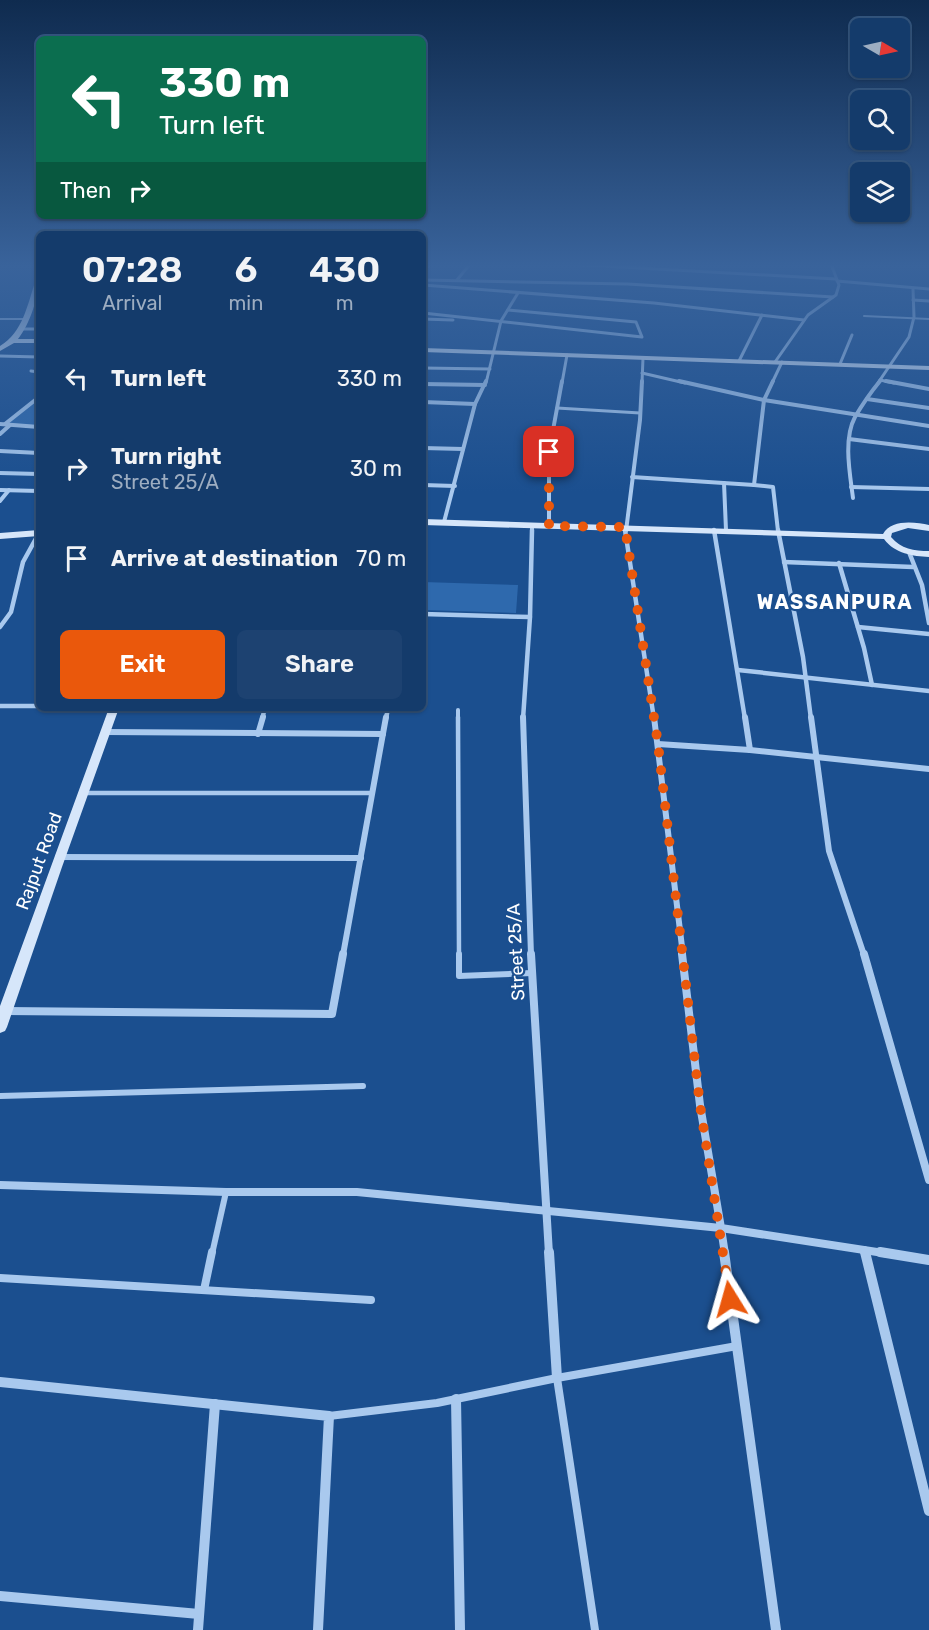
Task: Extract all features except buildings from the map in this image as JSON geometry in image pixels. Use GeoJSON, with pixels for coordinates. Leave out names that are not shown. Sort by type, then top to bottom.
{"type":"FeatureCollection","features":[{"type":"Feature","properties":{"kind":"main road"},"geometry":{"type":"LineString","coordinates":[[1,340],[36,341]]}},
{"type":"Feature","properties":{"kind":"main road"},"geometry":{"type":"LineString","coordinates":[[0,349],[13,341]]}},
{"type":"Feature","properties":{"kind":"main road"},"geometry":{"type":"LineString","coordinates":[[426,350],[929,368]]}},
{"type":"Feature","properties":{"kind":"main road"},"geometry":{"type":"LineString","coordinates":[[426,522],[886,537],[894,545],[909,552],[929,554]]}},
{"type":"Feature","properties":{"kind":"main road"},"geometry":{"type":"LineString","coordinates":[[886,537],[888,532],[897,526],[914,525],[929,528]]}},
{"type":"Feature","properties":{"kind":"main road"},"geometry":{"type":"LineString","coordinates":[[0,536],[36,533]]}},
{"type":"Feature","properties":{"kind":"main road","name":"Rajput Road"},"geometry":{"type":"LineString","coordinates":[[0,1027],[58,857],[84,793],[113,711]]}},
{"type":"Feature","properties":{"kind":"street"},"geometry":{"type":"LineString","coordinates":[[444,522],[475,404],[490,369],[495,340]]}},
{"type":"Feature","properties":{"kind":"street"},"geometry":{"type":"LineString","coordinates":[[738,361],[749,340]]}},
{"type":"Feature","properties":{"kind":"street"},"geometry":{"type":"LineString","coordinates":[[754,485],[764,400],[778,362],[792,340]]}},
{"type":"Feature","properties":{"kind":"street"},"geometry":{"type":"LineString","coordinates":[[840,364],[850,340]]}},
{"type":"Feature","properties":{"kind":"street"},"geometry":{"type":"LineString","coordinates":[[853,498],[849,440],[855,416],[861,411],[880,380],[893,367],[907,340]]}},
{"type":"Feature","properties":{"kind":"street"},"geometry":{"type":"LineString","coordinates":[[549,526],[549,452],[567,355]]}},
{"type":"Feature","properties":{"kind":"street"},"geometry":{"type":"LineString","coordinates":[[0,356],[36,357]]}},
{"type":"Feature","properties":{"kind":"street"},"geometry":{"type":"LineString","coordinates":[[643,358],[640,413],[625,527],[658,744],[700,1105],[721,1228],[776,1630]]}},
{"type":"Feature","properties":{"kind":"street"},"geometry":{"type":"LineString","coordinates":[[426,368],[490,369]]}},
{"type":"Feature","properties":{"kind":"street"},"geometry":{"type":"LineString","coordinates":[[31,371],[36,372]]}},
{"type":"Feature","properties":{"kind":"street"},"geometry":{"type":"LineString","coordinates":[[642,373],[764,400],[929,426]]}},
{"type":"Feature","properties":{"kind":"street"},"geometry":{"type":"LineString","coordinates":[[880,380],[929,389]]}},
{"type":"Feature","properties":{"kind":"street"},"geometry":{"type":"LineString","coordinates":[[426,384],[485,385]]}},
{"type":"Feature","properties":{"kind":"street"},"geometry":{"type":"LineString","coordinates":[[0,434],[5,424],[36,399]]}},
{"type":"Feature","properties":{"kind":"street"},"geometry":{"type":"LineString","coordinates":[[867,399],[929,408]]}},
{"type":"Feature","properties":{"kind":"street"},"geometry":{"type":"LineString","coordinates":[[426,402],[475,404]]}},
{"type":"Feature","properties":{"kind":"street"},"geometry":{"type":"LineString","coordinates":[[5,424],[36,427]]}},
{"type":"Feature","properties":{"kind":"street"},"geometry":{"type":"LineString","coordinates":[[849,440],[929,449]]}},
{"type":"Feature","properties":{"kind":"street"},"geometry":{"type":"LineString","coordinates":[[426,448],[463,449]]}},
{"type":"Feature","properties":{"kind":"street"},"geometry":{"type":"LineString","coordinates":[[0,451],[36,453]]}},
{"type":"Feature","properties":{"kind":"street"},"geometry":{"type":"LineString","coordinates":[[0,473],[36,474]]}},
{"type":"Feature","properties":{"kind":"street"},"geometry":{"type":"LineString","coordinates":[[632,477],[773,487],[778,532],[805,677],[829,851],[869,970],[929,1180]]}},
{"type":"Feature","properties":{"kind":"street"},"geometry":{"type":"LineString","coordinates":[[724,483],[726,530]]}},
{"type":"Feature","properties":{"kind":"street"},"geometry":{"type":"LineString","coordinates":[[426,485],[454,486]]}},
{"type":"Feature","properties":{"kind":"street"},"geometry":{"type":"LineString","coordinates":[[851,487],[929,489]]}},
{"type":"Feature","properties":{"kind":"street"},"geometry":{"type":"LineString","coordinates":[[0,490],[36,491]]}},
{"type":"Feature","properties":{"kind":"street"},"geometry":{"type":"LineString","coordinates":[[0,501],[9,490]]}},
{"type":"Feature","properties":{"kind":"street","name":"Street 25/A"},"geometry":{"type":"LineString","coordinates":[[532,525],[530,618],[522,732],[532,973],[556,1378]]}},
{"type":"Feature","properties":{"kind":"street"},"geometry":{"type":"LineString","coordinates":[[714,530],[750,750]]}},
{"type":"Feature","properties":{"kind":"street"},"geometry":{"type":"LineString","coordinates":[[0,627],[11,612],[23,562],[36,538]]}},
{"type":"Feature","properties":{"kind":"street"},"geometry":{"type":"LineString","coordinates":[[909,552],[922,585],[929,623]]}},
{"type":"Feature","properties":{"kind":"street"},"geometry":{"type":"LineString","coordinates":[[784,562],[913,567]]}},
{"type":"Feature","properties":{"kind":"street"},"geometry":{"type":"LineString","coordinates":[[839,563],[872,685]]}},
{"type":"Feature","properties":{"kind":"street"},"geometry":{"type":"LineString","coordinates":[[922,585],[929,585]]}},
{"type":"Feature","properties":{"kind":"street"},"geometry":{"type":"LineString","coordinates":[[426,614],[530,618]]}},
{"type":"Feature","properties":{"kind":"street"},"geometry":{"type":"LineString","coordinates":[[858,627],[929,634]]}},
{"type":"Feature","properties":{"kind":"street"},"geometry":{"type":"LineString","coordinates":[[738,670],[929,691]]}},
{"type":"Feature","properties":{"kind":"street"},"geometry":{"type":"LineString","coordinates":[[0,706],[36,706]]}},
{"type":"Feature","properties":{"kind":"street"},"geometry":{"type":"LineString","coordinates":[[258,734],[264,711]]}},
{"type":"Feature","properties":{"kind":"street"},"geometry":{"type":"LineString","coordinates":[[5,1011],[332,1014],[387,711]]}},
{"type":"Feature","properties":{"kind":"street"},"geometry":{"type":"LineString","coordinates":[[105,732],[383,734]]}},
{"type":"Feature","properties":{"kind":"street"},"geometry":{"type":"LineString","coordinates":[[658,744],[816,756],[929,769]]}},
{"type":"Feature","properties":{"kind":"street"},"geometry":{"type":"LineString","coordinates":[[58,857],[361,858]]}},
{"type":"Feature","properties":{"kind":"street"},"geometry":{"type":"LineString","coordinates":[[0,1185],[226,1192],[357,1192],[721,1228],[929,1260]]}},
{"type":"Feature","properties":{"kind":"street"},"geometry":{"type":"LineString","coordinates":[[864,1250],[929,1511]]}},
{"type":"Feature","properties":{"kind":"street"},"geometry":{"type":"LineString","coordinates":[[0,1382],[328,1416],[318,1630]]}},
{"type":"Feature","properties":{"kind":"street"},"geometry":{"type":"LineString","coordinates":[[456,1399],[460,1630]]}},
{"type":"Feature","properties":{"kind":"street"},"geometry":{"type":"LineString","coordinates":[[198,1630],[215,1404]]}},
{"type":"Feature","properties":{"kind":"street"},"geometry":{"type":"LineString","coordinates":[[0,1596],[199,1614]]}},
{"type":"Feature","properties":{"kind":"lane"},"geometry":{"type":"LineString","coordinates":[[557,408],[640,413]]}},
{"type":"Feature","properties":{"kind":"lane"},"geometry":{"type":"LineString","coordinates":[[458,710],[459,976],[532,973]]}},
{"type":"Feature","properties":{"kind":"lane"},"geometry":{"type":"LineString","coordinates":[[84,793],[372,793]]}},
{"type":"Feature","properties":{"kind":"lane"},"geometry":{"type":"LineString","coordinates":[[0,1096],[363,1086]]}},
{"type":"Feature","properties":{"kind":"lane"},"geometry":{"type":"LineString","coordinates":[[204,1290],[226,1192]]}},
{"type":"Feature","properties":{"kind":"lane"},"geometry":{"type":"LineString","coordinates":[[0,1278],[371,1300]]}},
{"type":"Feature","properties":{"kind":"lane"},"geometry":{"type":"LineString","coordinates":[[328,1416],[456,1399],[556,1378],[737,1346]]}},
{"type":"Feature","properties":{"kind":"lane"},"geometry":{"type":"LineString","coordinates":[[556,1378],[595,1630]]}},
{"type":"Feature","properties":{"kind":"shaded area"},"geometry":{"type":"Polygon","coordinates":[[[36,400],[36,427],[5,424],[36,400]]]}},
{"type":"Feature","properties":{"kind":"shaded area"},"geometry":{"type":"Polygon","coordinates":[[[426,582],[518,585],[516,613],[426,610],[426,582]]]}},
{"type":"Feature","properties":{"kind":"district","name":"WASSANPURA"},"geometry":{"type":"Point","coordinates":[835,602]}},
{"type":"Feature","properties":{"kind":"route"},"geometry":{"type":"LineString","coordinates":[[549,452],[549,526],[625,527],[658,744],[700,1105],[721,1228],[730,1299]]}}]}
